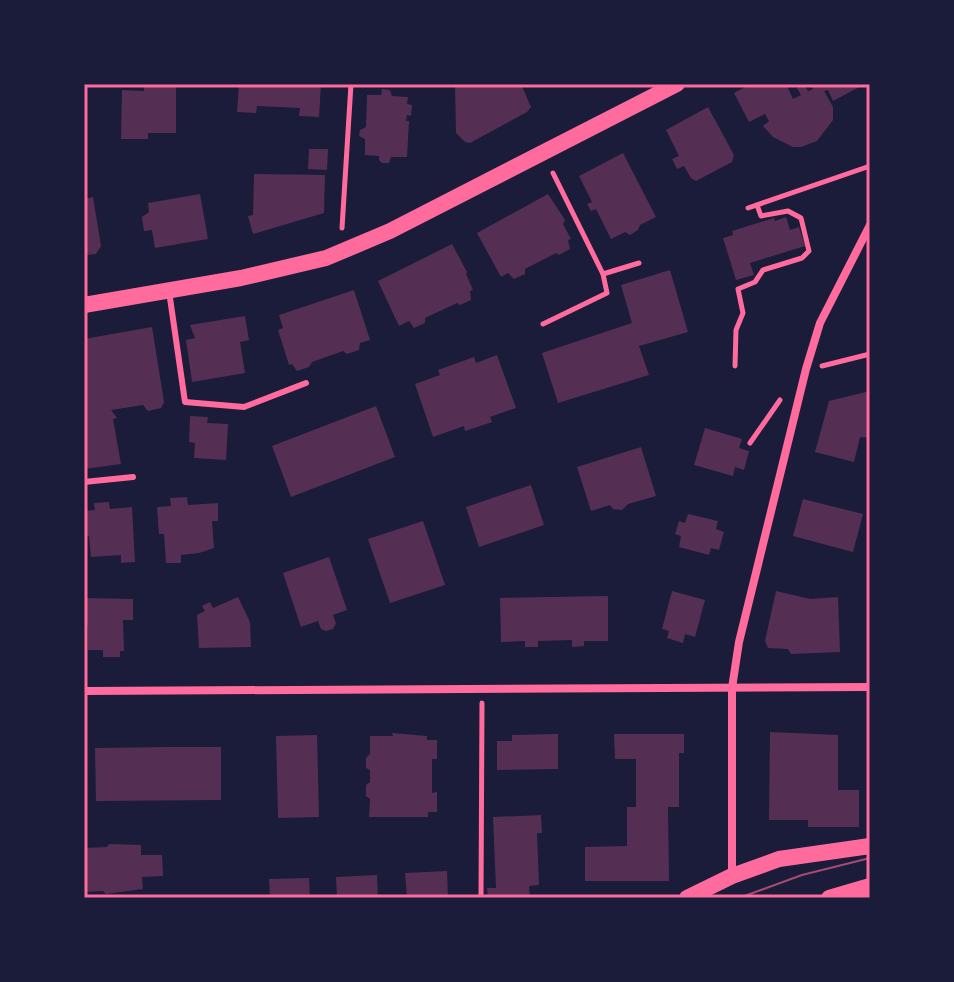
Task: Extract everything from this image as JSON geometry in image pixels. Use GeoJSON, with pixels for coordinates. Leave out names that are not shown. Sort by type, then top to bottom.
{"type":"FeatureCollection","features":[{"type":"Feature","properties":{"kind":"main road"},"geometry":{"type":"LineString","coordinates":[[84,305],[308,264],[358,245],[677,84]]}},
{"type":"Feature","properties":{"kind":"main road"},"geometry":{"type":"LineString","coordinates":[[687,898],[732,876],[779,859],[870,846]]}},
{"type":"Feature","properties":{"kind":"main road"},"geometry":{"type":"LineString","coordinates":[[829,898],[870,886]]}},
{"type":"Feature","properties":{"kind":"street"},"geometry":{"type":"LineString","coordinates":[[732,876],[732,688],[739,642],[820,323],[870,225]]}},
{"type":"Feature","properties":{"kind":"street"},"geometry":{"type":"LineString","coordinates":[[84,691],[870,687]]}},
{"type":"Feature","properties":{"kind":"lane"},"geometry":{"type":"LineString","coordinates":[[169,291],[185,402],[244,407],[306,383]]}},
{"type":"Feature","properties":{"kind":"lane"},"geometry":{"type":"LineString","coordinates":[[84,482],[133,477]]}},
{"type":"Feature","properties":{"kind":"path"},"geometry":{"type":"LineString","coordinates":[[342,228],[351,84]]}},
{"type":"Feature","properties":{"kind":"path"},"geometry":{"type":"LineString","coordinates":[[748,208],[870,166]]}},
{"type":"Feature","properties":{"kind":"path"},"geometry":{"type":"LineString","coordinates":[[543,324],[607,293],[603,274],[553,173]]}},
{"type":"Feature","properties":{"kind":"path"},"geometry":{"type":"LineString","coordinates":[[735,366],[736,330],[743,313],[738,289],[755,282],[763,270],[802,258],[809,251],[801,218],[788,211],[761,216],[757,205]]}},
{"type":"Feature","properties":{"kind":"path"},"geometry":{"type":"LineString","coordinates":[[603,274],[639,263]]}},
{"type":"Feature","properties":{"kind":"path"},"geometry":{"type":"LineString","coordinates":[[821,367],[870,354]]}},
{"type":"Feature","properties":{"kind":"path"},"geometry":{"type":"LineString","coordinates":[[750,443],[782,397]]}},
{"type":"Feature","properties":{"kind":"path"},"geometry":{"type":"LineString","coordinates":[[481,898],[483,689]]}},
{"type":"Feature","properties":{"kind":"building"},"geometry":{"type":"Polygon","coordinates":[[[144,84],[176,84],[176,133],[148,133],[148,139],[121,139],[122,90],[144,91],[144,84]]]}},
{"type":"Feature","properties":{"kind":"building"},"geometry":{"type":"Polygon","coordinates":[[[239,84],[321,84],[319,117],[299,116],[300,108],[257,106],[256,113],[237,112],[239,84]]]}},
{"type":"Feature","properties":{"kind":"building"},"geometry":{"type":"Polygon","coordinates":[[[455,84],[521,84],[531,107],[470,143],[465,142],[456,133],[455,84]]]}},
{"type":"Feature","properties":{"kind":"building"},"geometry":{"type":"Polygon","coordinates":[[[751,84],[786,84],[793,99],[801,95],[797,88],[804,84],[808,91],[813,89],[810,84],[865,84],[833,101],[828,90],[824,91],[833,107],[833,120],[817,141],[793,147],[773,137],[763,126],[769,121],[765,114],[749,122],[734,93],[751,84]]]}},
{"type":"Feature","properties":{"kind":"building"},"geometry":{"type":"Polygon","coordinates":[[[382,89],[390,90],[392,96],[408,97],[407,104],[412,105],[411,116],[407,115],[406,121],[409,121],[407,157],[391,157],[389,163],[382,163],[379,156],[365,155],[365,139],[359,136],[360,130],[366,127],[367,95],[381,95],[382,89]]]}},
{"type":"Feature","properties":{"kind":"building"},"geometry":{"type":"Polygon","coordinates":[[[708,107],[734,155],[732,162],[696,181],[684,166],[677,169],[672,159],[679,156],[666,130],[708,107]]]}},
{"type":"Feature","properties":{"kind":"building"},"geometry":{"type":"Polygon","coordinates":[[[309,149],[328,149],[327,170],[308,169],[309,149]]]}},
{"type":"Feature","properties":{"kind":"building"},"geometry":{"type":"Polygon","coordinates":[[[623,153],[656,217],[640,225],[630,235],[625,232],[611,239],[596,209],[591,211],[587,204],[592,202],[579,176],[623,153]]]}},
{"type":"Feature","properties":{"kind":"building"},"geometry":{"type":"Polygon","coordinates":[[[254,174],[325,175],[324,213],[253,234],[248,216],[253,215],[254,174]]]}},
{"type":"Feature","properties":{"kind":"building"},"geometry":{"type":"Polygon","coordinates":[[[200,194],[208,239],[155,248],[152,230],[144,231],[142,217],[149,212],[148,203],[200,194]]]}},
{"type":"Feature","properties":{"kind":"building"},"geometry":{"type":"Polygon","coordinates":[[[548,194],[565,220],[563,224],[571,239],[568,240],[570,249],[525,269],[525,274],[514,279],[508,273],[501,277],[477,233],[548,194]]]}},
{"type":"Feature","properties":{"kind":"building"},"geometry":{"type":"Polygon","coordinates":[[[93,197],[101,246],[96,254],[85,255],[84,199],[93,197]]]}},
{"type":"Feature","properties":{"kind":"building"},"geometry":{"type":"Polygon","coordinates":[[[786,217],[790,230],[799,227],[805,246],[750,263],[754,275],[736,280],[723,238],[733,235],[732,231],[786,217]]]}},
{"type":"Feature","properties":{"kind":"building"},"geometry":{"type":"Polygon","coordinates":[[[452,244],[467,272],[473,290],[470,291],[471,300],[425,318],[425,323],[414,328],[409,321],[399,326],[378,281],[452,244]]]}},
{"type":"Feature","properties":{"kind":"building"},"geometry":{"type":"Polygon","coordinates":[[[670,270],[688,332],[639,346],[649,375],[558,403],[542,353],[632,323],[621,285],[670,270]]]}},
{"type":"Feature","properties":{"kind":"building"},"geometry":{"type":"Polygon","coordinates":[[[354,290],[370,340],[360,343],[359,350],[347,354],[343,351],[297,371],[292,364],[289,365],[278,330],[283,328],[279,315],[354,290]]]}},
{"type":"Feature","properties":{"kind":"building"},"geometry":{"type":"Polygon","coordinates":[[[245,316],[249,340],[240,342],[245,373],[192,382],[186,340],[195,338],[190,325],[245,316]]]}},
{"type":"Feature","properties":{"kind":"building"},"geometry":{"type":"Polygon","coordinates":[[[152,327],[164,402],[161,408],[148,411],[143,405],[111,410],[117,418],[113,419],[121,464],[84,469],[84,339],[152,327]]]}},
{"type":"Feature","properties":{"kind":"building"},"geometry":{"type":"Polygon","coordinates":[[[497,355],[516,408],[490,417],[492,422],[465,431],[464,426],[433,437],[415,384],[440,375],[438,370],[474,357],[476,363],[497,355]]]}},
{"type":"Feature","properties":{"kind":"building"},"geometry":{"type":"Polygon","coordinates":[[[870,391],[870,438],[860,437],[854,462],[815,452],[829,401],[870,391]]]}},
{"type":"Feature","properties":{"kind":"building"},"geometry":{"type":"Polygon","coordinates":[[[376,406],[395,457],[291,497],[272,446],[376,406]]]}},
{"type":"Feature","properties":{"kind":"building"},"geometry":{"type":"Polygon","coordinates":[[[190,416],[208,417],[207,423],[228,424],[226,460],[194,458],[195,443],[189,442],[190,416]]]}},
{"type":"Feature","properties":{"kind":"building"},"geometry":{"type":"Polygon","coordinates":[[[705,428],[742,439],[739,448],[749,451],[744,470],[735,467],[733,476],[694,465],[705,428]]]}},
{"type":"Feature","properties":{"kind":"building"},"geometry":{"type":"Polygon","coordinates":[[[641,447],[656,496],[628,504],[622,510],[613,509],[610,505],[591,511],[577,467],[641,447]]]}},
{"type":"Feature","properties":{"kind":"building"},"geometry":{"type":"Polygon","coordinates":[[[531,485],[544,525],[479,547],[466,507],[531,485]]]}},
{"type":"Feature","properties":{"kind":"building"},"geometry":{"type":"Polygon","coordinates":[[[187,497],[188,505],[218,503],[218,521],[212,521],[214,548],[181,555],[181,563],[166,563],[164,534],[159,534],[157,507],[171,506],[170,498],[187,497]]]}},
{"type":"Feature","properties":{"kind":"building"},"geometry":{"type":"Polygon","coordinates":[[[803,499],[863,514],[853,552],[793,536],[803,499]]]}},
{"type":"Feature","properties":{"kind":"building"},"geometry":{"type":"Polygon","coordinates":[[[109,502],[110,509],[132,507],[135,562],[121,563],[121,555],[91,557],[89,536],[84,536],[84,511],[95,510],[94,503],[109,502]]]}},
{"type":"Feature","properties":{"kind":"building"},"geometry":{"type":"Polygon","coordinates":[[[688,514],[718,521],[716,529],[724,532],[719,550],[711,548],[709,555],[679,547],[681,536],[675,534],[679,521],[685,523],[688,514]]]}},
{"type":"Feature","properties":{"kind":"building"},"geometry":{"type":"Polygon","coordinates":[[[423,521],[445,585],[390,603],[368,539],[423,521]]]}},
{"type":"Feature","properties":{"kind":"building"},"geometry":{"type":"Polygon","coordinates":[[[329,557],[347,610],[333,615],[336,623],[333,629],[321,629],[318,621],[301,627],[283,573],[329,557]]]}},
{"type":"Feature","properties":{"kind":"building"},"geometry":{"type":"Polygon","coordinates":[[[672,591],[705,600],[695,637],[685,634],[683,643],[667,638],[669,631],[662,629],[672,591]]]}},
{"type":"Feature","properties":{"kind":"building"},"geometry":{"type":"Polygon","coordinates":[[[776,591],[810,599],[838,597],[840,652],[791,654],[788,649],[768,648],[765,641],[776,591]]]}},
{"type":"Feature","properties":{"kind":"building"},"geometry":{"type":"Polygon","coordinates":[[[608,596],[608,641],[584,641],[584,646],[572,647],[572,640],[538,641],[538,647],[525,647],[525,641],[501,642],[500,598],[608,596]]]}},
{"type":"Feature","properties":{"kind":"building"},"geometry":{"type":"Polygon","coordinates":[[[238,597],[250,622],[251,647],[199,648],[197,615],[205,611],[202,606],[210,602],[213,608],[238,597]]]}},
{"type":"Feature","properties":{"kind":"building"},"geometry":{"type":"Polygon","coordinates":[[[84,598],[133,599],[133,620],[123,620],[124,651],[120,651],[120,657],[103,657],[103,650],[88,650],[84,598]]]}},
{"type":"Feature","properties":{"kind":"building"},"geometry":{"type":"Polygon","coordinates":[[[770,732],[838,735],[838,790],[859,790],[859,827],[808,827],[808,820],[769,820],[770,732]]]}},
{"type":"Feature","properties":{"kind":"building"},"geometry":{"type":"Polygon","coordinates":[[[392,733],[427,736],[427,740],[437,740],[437,759],[432,759],[432,793],[437,792],[437,812],[428,812],[428,817],[369,817],[370,799],[366,796],[366,785],[370,782],[370,770],[366,768],[366,758],[370,754],[370,736],[393,736],[392,733]]]}},
{"type":"Feature","properties":{"kind":"building"},"geometry":{"type":"Polygon","coordinates":[[[558,734],[558,769],[497,770],[497,741],[512,741],[512,735],[558,734]]]}},
{"type":"Feature","properties":{"kind":"building"},"geometry":{"type":"Polygon","coordinates":[[[614,734],[684,734],[684,753],[679,753],[679,807],[668,807],[669,881],[585,881],[585,847],[627,846],[627,807],[636,807],[636,759],[615,759],[614,734]]]}},
{"type":"Feature","properties":{"kind":"building"},"geometry":{"type":"Polygon","coordinates":[[[317,735],[319,817],[278,818],[276,736],[317,735]]]}},
{"type":"Feature","properties":{"kind":"building"},"geometry":{"type":"Polygon","coordinates":[[[221,747],[221,800],[96,801],[95,748],[221,747]]]}},
{"type":"Feature","properties":{"kind":"building"},"geometry":{"type":"Polygon","coordinates":[[[541,815],[542,833],[537,833],[539,885],[529,886],[530,898],[488,898],[487,888],[496,888],[493,817],[541,815]]]}},
{"type":"Feature","properties":{"kind":"building"},"geometry":{"type":"Polygon","coordinates":[[[109,844],[141,845],[141,855],[162,855],[163,876],[142,877],[143,889],[106,894],[103,891],[84,892],[84,848],[107,847],[109,844]]]}},
{"type":"Feature","properties":{"kind":"building"},"geometry":{"type":"Polygon","coordinates":[[[447,871],[448,898],[407,898],[405,873],[447,871]]]}},
{"type":"Feature","properties":{"kind":"building"},"geometry":{"type":"Polygon","coordinates":[[[377,875],[378,898],[337,898],[336,877],[377,875]]]}},
{"type":"Feature","properties":{"kind":"building"},"geometry":{"type":"Polygon","coordinates":[[[309,878],[310,898],[270,898],[269,879],[309,878]]]}},
{"type":"Feature","properties":{"kind":"tram line"},"geometry":{"type":"LineString","coordinates":[[739,898],[802,875],[870,858]]}}]}
